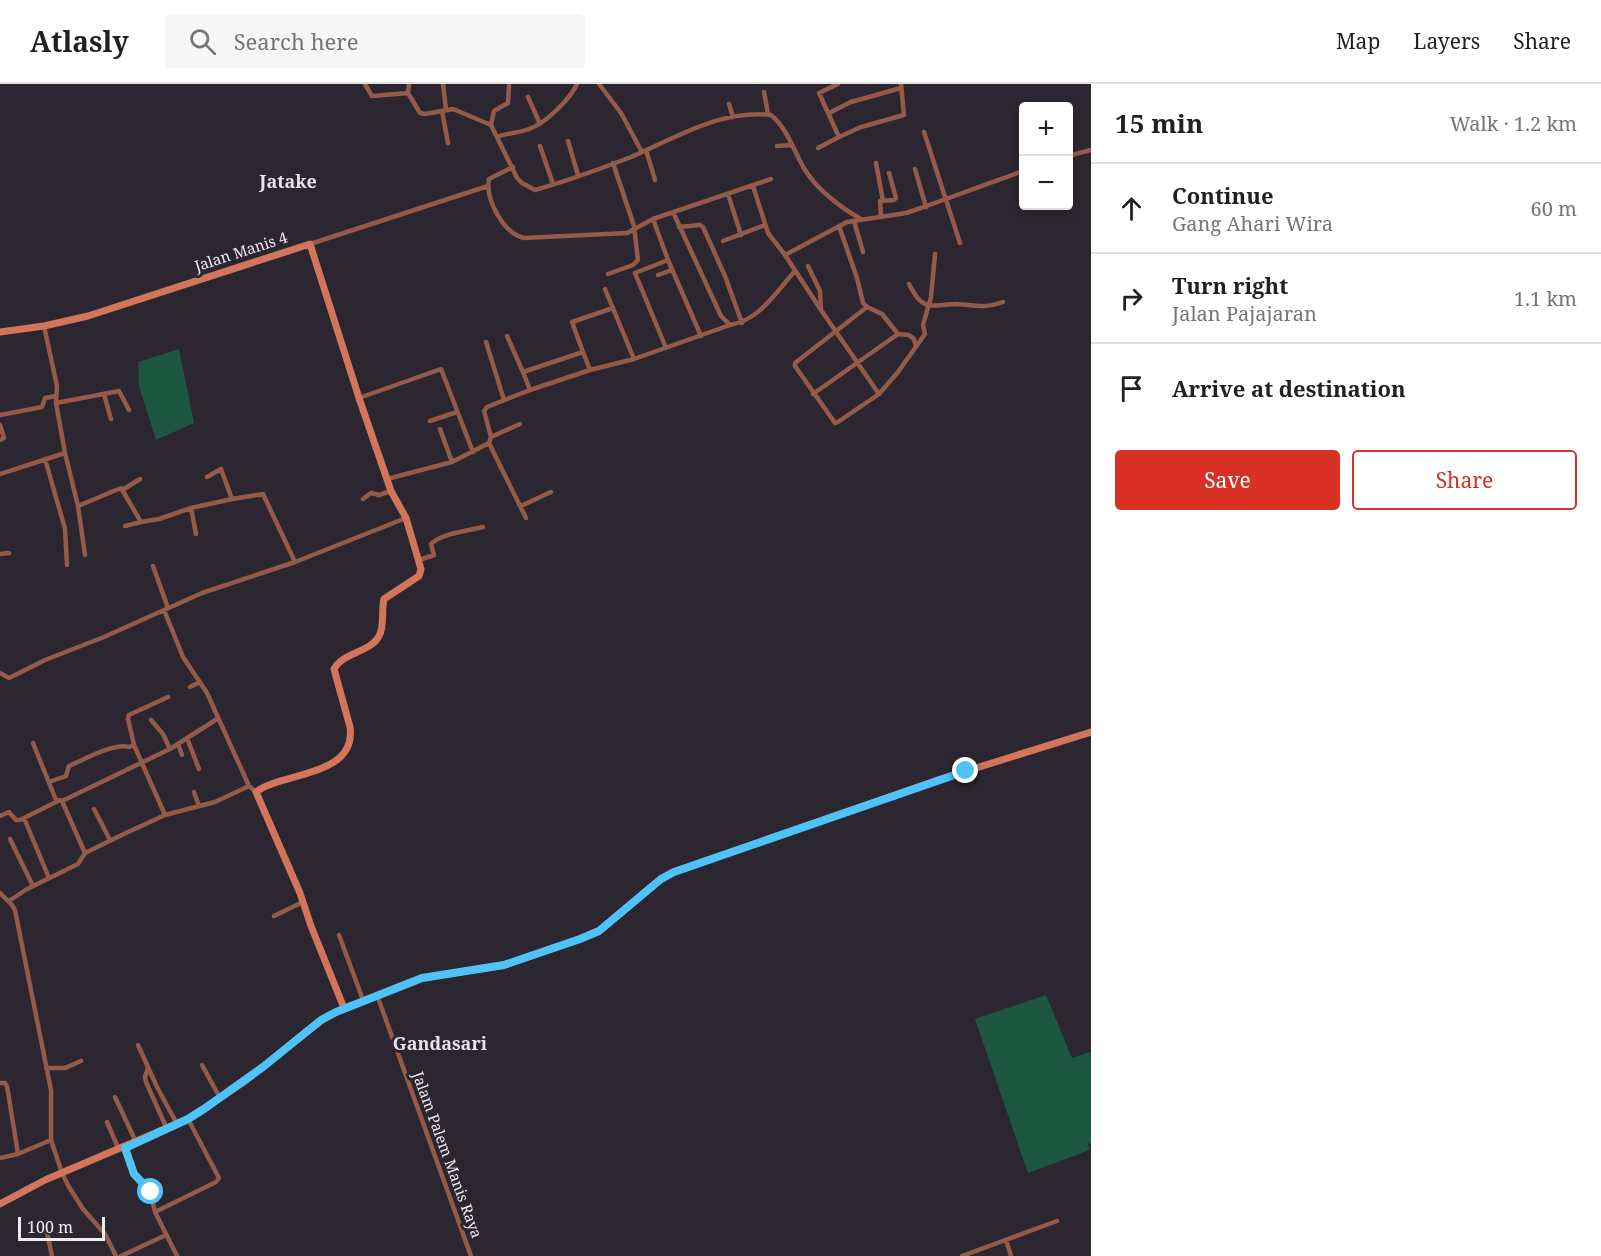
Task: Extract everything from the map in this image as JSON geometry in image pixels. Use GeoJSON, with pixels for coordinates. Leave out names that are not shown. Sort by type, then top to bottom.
{"type":"FeatureCollection","features":[{"type":"Feature","properties":{"kind":"street"},"geometry":{"type":"LineString","coordinates":[[365,84],[372,96],[408,93]]}},
{"type":"Feature","properties":{"kind":"street"},"geometry":{"type":"LineString","coordinates":[[409,84],[408,93],[420,113],[453,109],[491,125]]}},
{"type":"Feature","properties":{"kind":"street"},"geometry":{"type":"LineString","coordinates":[[442,84],[448,143]]}},
{"type":"Feature","properties":{"kind":"street"},"geometry":{"type":"LineString","coordinates":[[497,137],[529,130],[540,124],[568,97],[577,84]]}},
{"type":"Feature","properties":{"kind":"street"},"geometry":{"type":"LineString","coordinates":[[599,84],[621,113],[644,151],[656,180]]}},
{"type":"Feature","properties":{"kind":"street"},"geometry":{"type":"LineString","coordinates":[[838,84],[819,93],[839,137]]}},
{"type":"Feature","properties":{"kind":"street"},"geometry":{"type":"LineString","coordinates":[[509,86],[507,105],[494,111],[491,125],[520,181],[532,189],[613,163],[696,127],[733,117],[768,114],[774,116],[779,123],[806,171],[840,207],[861,219]]}},
{"type":"Feature","properties":{"kind":"street"},"geometry":{"type":"LineString","coordinates":[[818,148],[861,127],[904,115],[901,86],[851,102],[829,113]]}},
{"type":"Feature","properties":{"kind":"street"},"geometry":{"type":"LineString","coordinates":[[764,92],[768,114]]}},
{"type":"Feature","properties":{"kind":"street"},"geometry":{"type":"LineString","coordinates":[[528,97],[540,124]]}},
{"type":"Feature","properties":{"kind":"street"},"geometry":{"type":"LineString","coordinates":[[729,104],[733,117]]}},
{"type":"Feature","properties":{"kind":"street"},"geometry":{"type":"LineString","coordinates":[[924,132],[960,243]]}},
{"type":"Feature","properties":{"kind":"street"},"geometry":{"type":"LineString","coordinates":[[568,141],[578,175]]}},
{"type":"Feature","properties":{"kind":"street"},"geometry":{"type":"LineString","coordinates":[[777,146],[792,145]]}},
{"type":"Feature","properties":{"kind":"street"},"geometry":{"type":"LineString","coordinates":[[540,146],[553,184]]}},
{"type":"Feature","properties":{"kind":"street"},"geometry":{"type":"LineString","coordinates":[[1073,155],[1091,150]]}},
{"type":"Feature","properties":{"kind":"street"},"geometry":{"type":"LineString","coordinates":[[608,274],[637,262],[634,228],[613,163]]}},
{"type":"Feature","properties":{"kind":"street"},"geometry":{"type":"LineString","coordinates":[[876,164],[884,201]]}},
{"type":"Feature","properties":{"kind":"street"},"geometry":{"type":"LineString","coordinates":[[513,167],[489,178],[488,186],[497,213],[510,231],[519,237],[624,234],[653,219],[771,178]]}},
{"type":"Feature","properties":{"kind":"street"},"geometry":{"type":"LineString","coordinates":[[915,170],[926,207]]}},
{"type":"Feature","properties":{"kind":"street"},"geometry":{"type":"LineString","coordinates":[[785,255],[839,226],[861,219],[926,207],[1019,172]]}},
{"type":"Feature","properties":{"kind":"street"},"geometry":{"type":"LineString","coordinates":[[881,217],[879,204],[896,199],[889,173]]}},
{"type":"Feature","properties":{"kind":"street","name":"Jalan Manis 4"},"geometry":{"type":"LineString","coordinates":[[0,332],[44,326],[129,304],[488,186]]}},
{"type":"Feature","properties":{"kind":"street"},"geometry":{"type":"LineString","coordinates":[[753,186],[771,238],[785,255],[879,394]]}},
{"type":"Feature","properties":{"kind":"street"},"geometry":{"type":"LineString","coordinates":[[728,194],[741,235]]}},
{"type":"Feature","properties":{"kind":"street"},"geometry":{"type":"LineString","coordinates":[[673,212],[722,316],[730,325]]}},
{"type":"Feature","properties":{"kind":"street"},"geometry":{"type":"LineString","coordinates":[[653,219],[700,336]]}},
{"type":"Feature","properties":{"kind":"street"},"geometry":{"type":"LineString","coordinates":[[854,221],[863,252]]}},
{"type":"Feature","properties":{"kind":"street"},"geometry":{"type":"LineString","coordinates":[[679,227],[694,224],[703,227],[725,276],[742,323]]}},
{"type":"Feature","properties":{"kind":"street"},"geometry":{"type":"LineString","coordinates":[[723,241],[765,225]]}},
{"type":"Feature","properties":{"kind":"street"},"geometry":{"type":"LineString","coordinates":[[839,226],[863,303],[882,314],[898,334]]}},
{"type":"Feature","properties":{"kind":"street"},"geometry":{"type":"LineString","coordinates":[[256,792],[269,785],[325,767],[336,761],[347,748],[351,735],[350,727],[334,669],[340,662],[376,640],[381,631],[384,599],[419,576],[421,569],[406,518],[391,491],[359,398],[310,244]]}},
{"type":"Feature","properties":{"kind":"street"},"geometry":{"type":"LineString","coordinates":[[867,307],[795,363],[797,370],[835,423],[879,394],[925,334],[923,325],[933,287],[935,254]]}},
{"type":"Feature","properties":{"kind":"street"},"geometry":{"type":"LineString","coordinates":[[666,348],[635,273],[668,260]]}},
{"type":"Feature","properties":{"kind":"street"},"geometry":{"type":"LineString","coordinates":[[808,266],[820,291],[821,310]]}},
{"type":"Feature","properties":{"kind":"street"},"geometry":{"type":"LineString","coordinates":[[658,275],[672,270]]}},
{"type":"Feature","properties":{"kind":"street"},"geometry":{"type":"LineString","coordinates":[[387,479],[452,462],[489,443],[491,437],[484,411],[487,407],[590,370],[634,359],[730,325],[742,323],[761,311],[795,271]]}},
{"type":"Feature","properties":{"kind":"street"},"geometry":{"type":"LineString","coordinates":[[909,284],[915,296],[929,305],[955,304],[971,307],[1003,302]]}},
{"type":"Feature","properties":{"kind":"street"},"geometry":{"type":"LineString","coordinates":[[605,289],[634,359]]}},
{"type":"Feature","properties":{"kind":"street"},"geometry":{"type":"LineString","coordinates":[[590,370],[572,321],[613,308]]}},
{"type":"Feature","properties":{"kind":"street"},"geometry":{"type":"LineString","coordinates":[[44,326],[57,386],[56,396],[65,453],[78,506],[85,555]]}},
{"type":"Feature","properties":{"kind":"street"},"geometry":{"type":"LineString","coordinates":[[813,394],[898,334],[909,335],[914,339],[916,347]]}},
{"type":"Feature","properties":{"kind":"street"},"geometry":{"type":"LineString","coordinates":[[507,336],[530,390]]}},
{"type":"Feature","properties":{"kind":"street"},"geometry":{"type":"LineString","coordinates":[[486,342],[504,400]]}},
{"type":"Feature","properties":{"kind":"street"},"geometry":{"type":"LineString","coordinates":[[523,372],[583,352]]}},
{"type":"Feature","properties":{"kind":"street"},"geometry":{"type":"LineString","coordinates":[[359,398],[441,369],[472,452]]}},
{"type":"Feature","properties":{"kind":"street"},"geometry":{"type":"LineString","coordinates":[[57,403],[120,391],[129,410]]}},
{"type":"Feature","properties":{"kind":"street"},"geometry":{"type":"LineString","coordinates":[[104,394],[111,419]]}},
{"type":"Feature","properties":{"kind":"street"},"geometry":{"type":"LineString","coordinates":[[0,415],[42,407],[45,398],[56,396]]}},
{"type":"Feature","properties":{"kind":"street"},"geometry":{"type":"LineString","coordinates":[[430,421],[457,412]]}},
{"type":"Feature","properties":{"kind":"street"},"geometry":{"type":"LineString","coordinates":[[491,437],[520,424]]}},
{"type":"Feature","properties":{"kind":"street"},"geometry":{"type":"LineString","coordinates":[[0,425],[4,438],[0,440]]}},
{"type":"Feature","properties":{"kind":"street"},"geometry":{"type":"LineString","coordinates":[[440,429],[452,462]]}},
{"type":"Feature","properties":{"kind":"street"},"geometry":{"type":"LineString","coordinates":[[489,443],[526,518]]}},
{"type":"Feature","properties":{"kind":"street"},"geometry":{"type":"LineString","coordinates":[[0,474],[65,453]]}},
{"type":"Feature","properties":{"kind":"street"},"geometry":{"type":"LineString","coordinates":[[45,459],[65,529],[67,565]]}},
{"type":"Feature","properties":{"kind":"street"},"geometry":{"type":"LineString","coordinates":[[207,477],[221,469],[232,500]]}},
{"type":"Feature","properties":{"kind":"street"},"geometry":{"type":"LineString","coordinates":[[78,506],[118,488],[123,489],[140,479]]}},
{"type":"Feature","properties":{"kind":"street"},"geometry":{"type":"LineString","coordinates":[[123,489],[141,522]]}},
{"type":"Feature","properties":{"kind":"street"},"geometry":{"type":"LineString","coordinates":[[363,499],[371,493],[379,495],[391,491]]}},
{"type":"Feature","properties":{"kind":"street"},"geometry":{"type":"LineString","coordinates":[[521,506],[551,492]]}},
{"type":"Feature","properties":{"kind":"street"},"geometry":{"type":"LineString","coordinates":[[125,526],[159,519],[191,508],[262,494],[295,562]]}},
{"type":"Feature","properties":{"kind":"street"},"geometry":{"type":"LineString","coordinates":[[191,508],[196,534]]}},
{"type":"Feature","properties":{"kind":"street"},"geometry":{"type":"LineString","coordinates":[[0,673],[6,678],[10,677],[202,593],[295,562],[406,518]]}},
{"type":"Feature","properties":{"kind":"street"},"geometry":{"type":"LineString","coordinates":[[419,560],[434,555],[431,544],[448,534],[483,527]]}},
{"type":"Feature","properties":{"kind":"street"},"geometry":{"type":"LineString","coordinates":[[0,554],[9,553]]}},
{"type":"Feature","properties":{"kind":"street"},"geometry":{"type":"LineString","coordinates":[[153,566],[183,657],[207,693],[249,786],[256,792],[303,902],[344,1008]]}},
{"type":"Feature","properties":{"kind":"street"},"geometry":{"type":"LineString","coordinates":[[190,687],[200,682]]}},
{"type":"Feature","properties":{"kind":"street"},"geometry":{"type":"LineString","coordinates":[[165,815],[134,745],[128,721],[129,715],[168,697]]}},
{"type":"Feature","properties":{"kind":"street"},"geometry":{"type":"LineString","coordinates":[[0,816],[9,812],[16,820],[24,818],[71,797],[142,764],[217,719]]}},
{"type":"Feature","properties":{"kind":"street"},"geometry":{"type":"LineString","coordinates":[[151,720],[163,734],[170,749]]}},
{"type":"Feature","properties":{"kind":"street"},"geometry":{"type":"LineString","coordinates":[[0,1204],[62,1173],[188,1119],[263,1067],[321,1020],[344,1008],[432,976],[504,965],[580,939],[599,931],[661,879],[674,872],[941,779],[1091,732]]}},
{"type":"Feature","properties":{"kind":"street"},"geometry":{"type":"LineString","coordinates":[[187,738],[199,769]]}},
{"type":"Feature","properties":{"kind":"street"},"geometry":{"type":"LineString","coordinates":[[33,742],[56,800],[61,801],[85,853]]}},
{"type":"Feature","properties":{"kind":"street"},"geometry":{"type":"LineString","coordinates":[[178,744],[182,755]]}},
{"type":"Feature","properties":{"kind":"street"},"geometry":{"type":"LineString","coordinates":[[49,782],[66,777],[69,766],[88,757],[123,745],[129,747],[134,745]]}},
{"type":"Feature","properties":{"kind":"street"},"geometry":{"type":"LineString","coordinates":[[9,901],[33,886],[78,864],[85,853],[110,840],[165,815],[215,802],[249,786]]}},
{"type":"Feature","properties":{"kind":"street"},"geometry":{"type":"LineString","coordinates":[[194,792],[199,806]]}},
{"type":"Feature","properties":{"kind":"street"},"geometry":{"type":"LineString","coordinates":[[94,809],[110,840]]}},
{"type":"Feature","properties":{"kind":"street"},"geometry":{"type":"LineString","coordinates":[[24,818],[49,878]]}},
{"type":"Feature","properties":{"kind":"street"},"geometry":{"type":"LineString","coordinates":[[10,839],[33,886]]}},
{"type":"Feature","properties":{"kind":"street"},"geometry":{"type":"LineString","coordinates":[[0,893],[15,910],[51,1090],[51,1140],[62,1173],[77,1201],[105,1234],[116,1256]]}},
{"type":"Feature","properties":{"kind":"street"},"geometry":{"type":"LineString","coordinates":[[274,916],[303,902]]}},
{"type":"Feature","properties":{"kind":"street"},"geometry":{"type":"LineString","coordinates":[[339,935],[363,1000]]}},
{"type":"Feature","properties":{"kind":"street","name":"Jalam Palem Manis Raya"},"geometry":{"type":"LineString","coordinates":[[377,995],[471,1256]]}},
{"type":"Feature","properties":{"kind":"street"},"geometry":{"type":"LineString","coordinates":[[138,1045],[177,1124]]}},
{"type":"Feature","properties":{"kind":"street"},"geometry":{"type":"LineString","coordinates":[[46,1068],[65,1068],[81,1061]]}},
{"type":"Feature","properties":{"kind":"street"},"geometry":{"type":"LineString","coordinates":[[202,1065],[220,1098]]}},
{"type":"Feature","properties":{"kind":"street"},"geometry":{"type":"LineString","coordinates":[[148,1068],[146,1082],[167,1129]]}},
{"type":"Feature","properties":{"kind":"street"},"geometry":{"type":"LineString","coordinates":[[0,1083],[5,1083],[7,1086],[18,1154]]}},
{"type":"Feature","properties":{"kind":"street"},"geometry":{"type":"LineString","coordinates":[[116,1097],[136,1142]]}},
{"type":"Feature","properties":{"kind":"street"},"geometry":{"type":"LineString","coordinates":[[155,1212],[216,1182],[219,1178],[188,1119]]}},
{"type":"Feature","properties":{"kind":"street"},"geometry":{"type":"LineString","coordinates":[[107,1122],[134,1174],[150,1190],[155,1212],[177,1256]]}},
{"type":"Feature","properties":{"kind":"street"},"geometry":{"type":"LineString","coordinates":[[0,1158],[18,1154],[51,1140]]}},
{"type":"Feature","properties":{"kind":"street"},"geometry":{"type":"LineString","coordinates":[[962,1256],[1057,1221]]}},
{"type":"Feature","properties":{"kind":"street"},"geometry":{"type":"LineString","coordinates":[[42,1223],[52,1256]]}},
{"type":"Feature","properties":{"kind":"street"},"geometry":{"type":"LineString","coordinates":[[121,1256],[166,1235]]}},
{"type":"Feature","properties":{"kind":"street"},"geometry":{"type":"LineString","coordinates":[[1006,1240],[1011,1256]]}},
{"type":"Feature","properties":{"kind":"green space"},"geometry":{"type":"Polygon","coordinates":[[[179,349],[194,423],[156,440],[139,386],[138,362],[179,349]]]}},
{"type":"Feature","properties":{"kind":"green space"},"geometry":{"type":"Polygon","coordinates":[[[1046,995],[1072,1058],[1091,1052],[1091,1143],[1088,1144],[1090,1150],[1028,1173],[975,1019],[1046,995]]]}},
{"type":"Feature","properties":{"kind":"district","name":"Jatake"},"geometry":{"type":"Point","coordinates":[288,182]}},
{"type":"Feature","properties":{"kind":"district","name":"Gandasari"},"geometry":{"type":"Point","coordinates":[440,1044]}},
{"type":"Feature","properties":{"kind":"route"},"geometry":{"type":"LineString","coordinates":[[151,1192],[134,1174],[125,1148],[188,1119],[204,1109],[263,1067],[328,1016],[422,978],[504,965],[580,939],[599,931],[661,879],[674,872],[966,771]]}}]}
